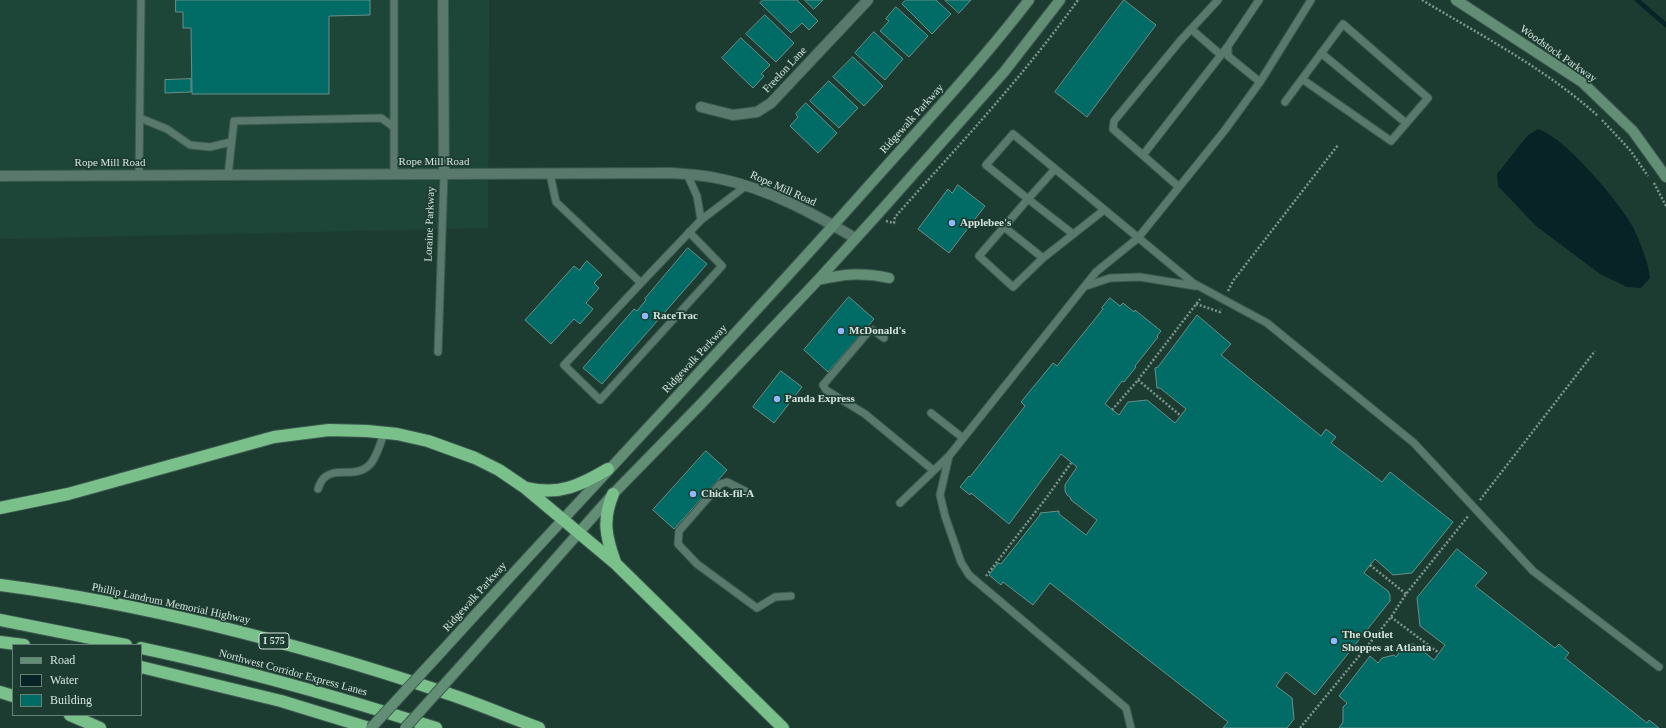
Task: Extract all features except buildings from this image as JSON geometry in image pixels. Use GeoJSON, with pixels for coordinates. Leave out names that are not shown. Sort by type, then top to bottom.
{"type":"FeatureCollection","features":[{"type":"Feature","properties":{"kind":"highway"},"geometry":{"type":"LineString","coordinates":[[0,508],[68,494],[274,437],[329,430],[367,431],[428,441],[475,458],[499,470],[524,487],[616,564],[783,728]]}},
{"type":"Feature","properties":{"kind":"highway"},"geometry":{"type":"LineString","coordinates":[[524,487],[539,491],[560,490],[588,481],[608,469]]}},
{"type":"Feature","properties":{"kind":"highway"},"geometry":{"type":"LineString","coordinates":[[613,494],[608,506],[606,527],[607,538],[616,564]]}},
{"type":"Feature","properties":{"kind":"highway","name":"Phillip Landrum Memorial Highway"},"geometry":{"type":"LineString","coordinates":[[0,585],[38,590],[164,614],[249,634],[335,657],[450,694],[539,728]]}},
{"type":"Feature","properties":{"kind":"highway"},"geometry":{"type":"LineString","coordinates":[[0,620],[121,644]]}},
{"type":"Feature","properties":{"kind":"highway"},"geometry":{"type":"LineString","coordinates":[[0,642],[16,644]]}},
{"type":"Feature","properties":{"kind":"highway","name":"Northwest Corridor Express Lanes"},"geometry":{"type":"LineString","coordinates":[[142,648],[254,674],[350,701],[436,728]]}},
{"type":"Feature","properties":{"kind":"highway"},"geometry":{"type":"LineString","coordinates":[[142,667],[280,701],[370,728]]}},
{"type":"Feature","properties":{"kind":"highway"},"geometry":{"type":"LineString","coordinates":[[0,692],[12,696]]}},
{"type":"Feature","properties":{"kind":"highway"},"geometry":{"type":"LineString","coordinates":[[72,716],[100,728]]}},
{"type":"Feature","properties":{"kind":"main road","name":"Ridgewalk Parkway"},"geometry":{"type":"LineString","coordinates":[[370,728],[833,226],[966,77],[1029,0]]}},
{"type":"Feature","properties":{"kind":"main road"},"geometry":{"type":"LineString","coordinates":[[405,728],[613,494],[654,453],[818,280],[990,88],[1060,0]]}},
{"type":"Feature","properties":{"kind":"main road","name":"Woodstock Parkway"},"geometry":{"type":"LineString","coordinates":[[1456,0],[1582,82],[1633,131],[1666,177]]}},
{"type":"Feature","properties":{"kind":"main road"},"geometry":{"type":"LineString","coordinates":[[818,280],[853,274],[868,274],[889,278]]}},
{"type":"Feature","properties":{"kind":"street","name":"Loraine Parkway"},"geometry":{"type":"LineString","coordinates":[[443,0],[444,174]]}},
{"type":"Feature","properties":{"kind":"street","name":"Freelon Lane"},"geometry":{"type":"LineString","coordinates":[[701,107],[733,115],[757,112],[771,103],[868,0]]}},
{"type":"Feature","properties":{"kind":"street","name":"Rope Mill Road"},"geometry":{"type":"LineString","coordinates":[[0,176],[686,174],[721,178],[747,186],[778,198],[855,238]]}},
{"type":"Feature","properties":{"kind":"lane"},"geometry":{"type":"LineString","coordinates":[[139,175],[141,0]]}},
{"type":"Feature","properties":{"kind":"lane"},"geometry":{"type":"LineString","coordinates":[[394,0],[394,174]]}},
{"type":"Feature","properties":{"kind":"lane"},"geometry":{"type":"LineString","coordinates":[[1179,187],[1113,129],[1114,121],[1191,29],[1218,0]]}},
{"type":"Feature","properties":{"kind":"lane"},"geometry":{"type":"LineString","coordinates":[[1143,156],[1228,46],[1259,0]]}},
{"type":"Feature","properties":{"kind":"lane"},"geometry":{"type":"LineString","coordinates":[[900,503],[949,456],[1096,272],[1138,238],[1225,130],[1260,82],[1311,0]]}},
{"type":"Feature","properties":{"kind":"lane"},"geometry":{"type":"LineString","coordinates":[[1285,102],[1302,79],[1322,53],[1343,24],[1428,98],[1391,141],[1302,79]]}},
{"type":"Feature","properties":{"kind":"lane"},"geometry":{"type":"LineString","coordinates":[[1191,29],[1221,55]]}},
{"type":"Feature","properties":{"kind":"lane"},"geometry":{"type":"LineString","coordinates":[[1228,46],[1228,56],[1260,82]]}},
{"type":"Feature","properties":{"kind":"lane"},"geometry":{"type":"LineString","coordinates":[[1322,53],[1406,123]]}},
{"type":"Feature","properties":{"kind":"lane"},"geometry":{"type":"LineString","coordinates":[[140,118],[167,129],[190,145],[210,147],[231,142]]}},
{"type":"Feature","properties":{"kind":"lane"},"geometry":{"type":"LineString","coordinates":[[228,175],[234,121],[381,118],[394,127]]}},
{"type":"Feature","properties":{"kind":"lane"},"geometry":{"type":"LineString","coordinates":[[1073,234],[986,165],[1013,134],[1193,283],[1267,323],[1414,443],[1532,571],[1659,667]]}},
{"type":"Feature","properties":{"kind":"lane"},"geometry":{"type":"LineString","coordinates":[[1055,169],[979,256],[1013,287],[1043,258],[1104,210]]}},
{"type":"Feature","properties":{"kind":"lane","name":"Loraine Parkway"},"geometry":{"type":"LineString","coordinates":[[438,352],[444,174]]}},
{"type":"Feature","properties":{"kind":"lane"},"geometry":{"type":"LineString","coordinates":[[550,174],[556,202],[641,283]]}},
{"type":"Feature","properties":{"kind":"lane"},"geometry":{"type":"LineString","coordinates":[[686,174],[697,196],[701,220]]}},
{"type":"Feature","properties":{"kind":"lane"},"geometry":{"type":"LineString","coordinates":[[689,232],[722,266],[600,400],[564,365],[689,232],[701,220],[747,186]]}},
{"type":"Feature","properties":{"kind":"lane"},"geometry":{"type":"LineString","coordinates":[[1004,227],[1043,258]]}},
{"type":"Feature","properties":{"kind":"lane"},"geometry":{"type":"LineString","coordinates":[[1086,286],[1110,278],[1140,277],[1204,289]]}},
{"type":"Feature","properties":{"kind":"lane"},"geometry":{"type":"LineString","coordinates":[[884,338],[873,330],[869,331],[823,385],[826,390],[865,414],[933,470]]}},
{"type":"Feature","properties":{"kind":"lane"},"geometry":{"type":"LineString","coordinates":[[931,413],[963,438]]}},
{"type":"Feature","properties":{"kind":"lane"},"geometry":{"type":"LineString","coordinates":[[318,489],[323,479],[330,474],[360,472],[372,463],[384,433]]}},
{"type":"Feature","properties":{"kind":"lane"},"geometry":{"type":"LineString","coordinates":[[949,456],[940,495],[945,516],[961,562],[969,576],[1126,708],[1131,728]]}},
{"type":"Feature","properties":{"kind":"lane"},"geometry":{"type":"LineString","coordinates":[[750,493],[727,482],[720,484],[678,531],[678,544],[697,564],[757,608],[775,597],[792,596]]}},
{"type":"Feature","properties":{"kind":"path"},"geometry":{"type":"LineString","coordinates":[[1422,0],[1543,73],[1576,96],[1601,119],[1630,150],[1655,184],[1666,206]]}},
{"type":"Feature","properties":{"kind":"path"},"geometry":{"type":"LineString","coordinates":[[1196,304],[1220,312],[1233,281],[1338,145]]}},
{"type":"Feature","properties":{"kind":"path"},"geometry":{"type":"LineString","coordinates":[[1112,410],[1138,380],[1196,304],[1204,289]]}},
{"type":"Feature","properties":{"kind":"path"},"geometry":{"type":"LineString","coordinates":[[1300,728],[1391,617],[1406,594],[1595,351]]}},
{"type":"Feature","properties":{"kind":"path"},"geometry":{"type":"LineString","coordinates":[[1138,380],[1180,416]]}},
{"type":"Feature","properties":{"kind":"path"},"geometry":{"type":"LineString","coordinates":[[979,584],[1047,497],[1071,463]]}},
{"type":"Feature","properties":{"kind":"path"},"geometry":{"type":"LineString","coordinates":[[1370,566],[1406,594]]}},
{"type":"Feature","properties":{"kind":"path"},"geometry":{"type":"LineString","coordinates":[[1391,617],[1439,652]]}},
{"type":"Feature","properties":{"kind":"shaded area"},"geometry":{"type":"Polygon","coordinates":[[[0,0],[489,0],[488,228],[0,239],[0,0]]]}},
{"type":"Feature","properties":{"kind":"water"},"geometry":{"type":"Polygon","coordinates":[[[1538,129],[1550,135],[1577,158],[1605,188],[1627,218],[1639,241],[1649,272],[1650,278],[1641,288],[1627,287],[1600,274],[1536,226],[1498,186],[1497,174],[1528,135],[1538,129]]]}},
{"type":"Feature","properties":{"kind":"waterway"},"geometry":{"type":"LineString","coordinates":[[1637,0],[1666,25]]}},
{"type":"Feature","properties":{"kind":"place","name":"Applebee's"},"geometry":{"type":"Point","coordinates":[952,223]}},
{"type":"Feature","properties":{"kind":"place","name":"RaceTrac"},"geometry":{"type":"Point","coordinates":[645,316]}},
{"type":"Feature","properties":{"kind":"place","name":"McDonald's"},"geometry":{"type":"Point","coordinates":[841,331]}},
{"type":"Feature","properties":{"kind":"place","name":"Panda Express"},"geometry":{"type":"Point","coordinates":[777,399]}},
{"type":"Feature","properties":{"kind":"place","name":"Chick-fil-A"},"geometry":{"type":"Point","coordinates":[693,494]}},
{"type":"Feature","properties":{"kind":"place","name":"The Outlet Shoppes at Atlanta"},"geometry":{"type":"Point","coordinates":[1334,641]}}]}
